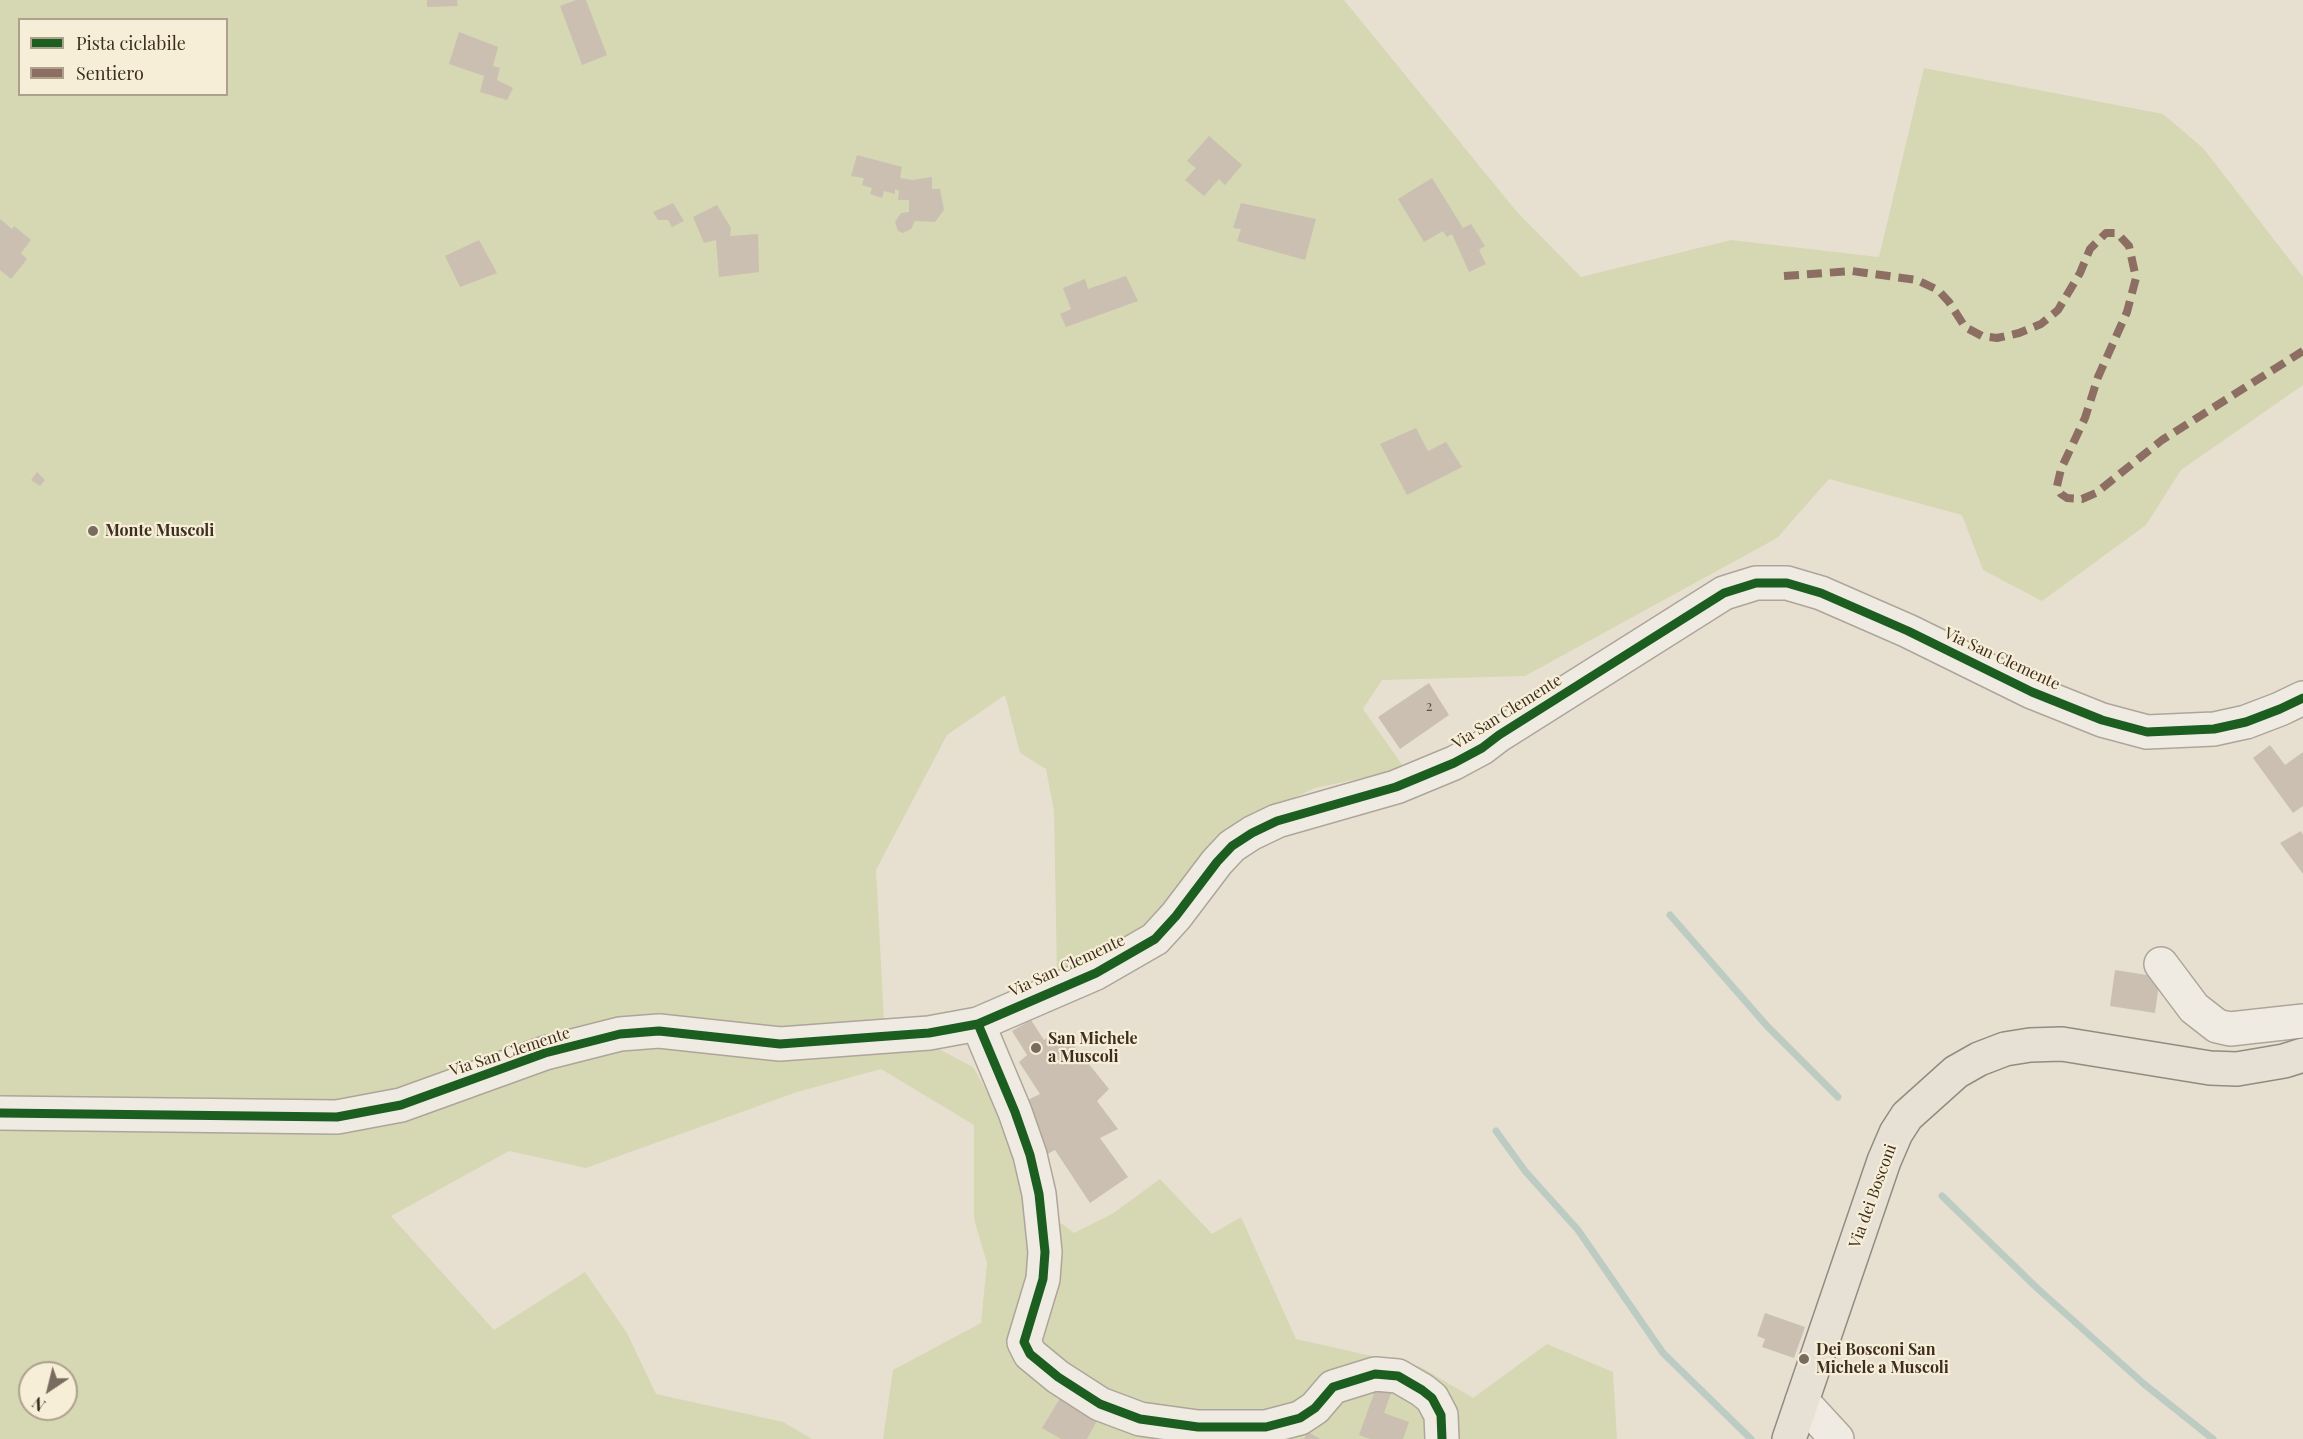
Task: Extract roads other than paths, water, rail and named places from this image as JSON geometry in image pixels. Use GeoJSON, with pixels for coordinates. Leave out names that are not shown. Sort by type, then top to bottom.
{"type":"FeatureCollection","features":[{"type":"Feature","properties":{"kind":"main road","name":"Via dei Bosconi"},"geometry":{"type":"LineString","coordinates":[[1789,1439],[1884,1161],[1896,1133],[1915,1107],[1956,1072],[1979,1059],[2005,1049],[2030,1045],[2062,1044],[2210,1068],[2237,1070],[2276,1063],[2303,1055]]}},
{"type":"Feature","properties":{"kind":"street","name":"Via San Clemente"},"geometry":{"type":"LineString","coordinates":[[0,1113],[337,1117],[401,1105],[544,1053],[620,1034],[659,1031],[780,1044],[929,1033],[978,1024],[1096,973],[1155,939],[1176,916],[1217,862],[1232,846],[1252,833],[1277,821],[1396,786],[1454,763],[1482,748],[1724,592],[1756,583],[1787,583],[1821,593],[1898,626],[2032,692],[2102,720],[2147,732],[2214,729],[2246,722],[2303,698]]}},
{"type":"Feature","properties":{"kind":"street"},"geometry":{"type":"LineString","coordinates":[[2161,964],[2194,1008],[2217,1026],[2230,1029],[2303,1021]]}},
{"type":"Feature","properties":{"kind":"street"},"geometry":{"type":"LineString","coordinates":[[978,1024],[1015,1112],[1030,1155],[1039,1194],[1046,1252],[1043,1279],[1024,1342],[1030,1354],[1058,1377],[1100,1404],[1140,1419],[1198,1427],[1266,1427],[1300,1418],[1315,1408],[1333,1387],[1375,1374],[1398,1376],[1432,1398],[1441,1415],[1442,1439]]}},
{"type":"Feature","properties":{"kind":"street"},"geometry":{"type":"LineString","coordinates":[[1802,1401],[1837,1439]]}},
{"type":"Feature","properties":{"kind":"waterway"},"geometry":{"type":"LineString","coordinates":[[1670,915],[1767,1026],[1838,1097]]}},
{"type":"Feature","properties":{"kind":"waterway"},"geometry":{"type":"LineString","coordinates":[[1496,1131],[1525,1171],[1578,1230],[1663,1353],[1751,1439]]}},
{"type":"Feature","properties":{"kind":"waterway"},"geometry":{"type":"LineString","coordinates":[[1942,1196],[2037,1288],[2144,1384],[2213,1439]]}},
{"type":"Feature","properties":{"kind":"place","name":"Monte Muscoli"},"geometry":{"type":"Point","coordinates":[93,531]}},
{"type":"Feature","properties":{"kind":"place","name":"San Michele a Muscoli"},"geometry":{"type":"Point","coordinates":[1036,1048]}},
{"type":"Feature","properties":{"kind":"place","name":"Dei Bosconi San Michele a Muscoli"},"geometry":{"type":"Point","coordinates":[1804,1359]}}]}
